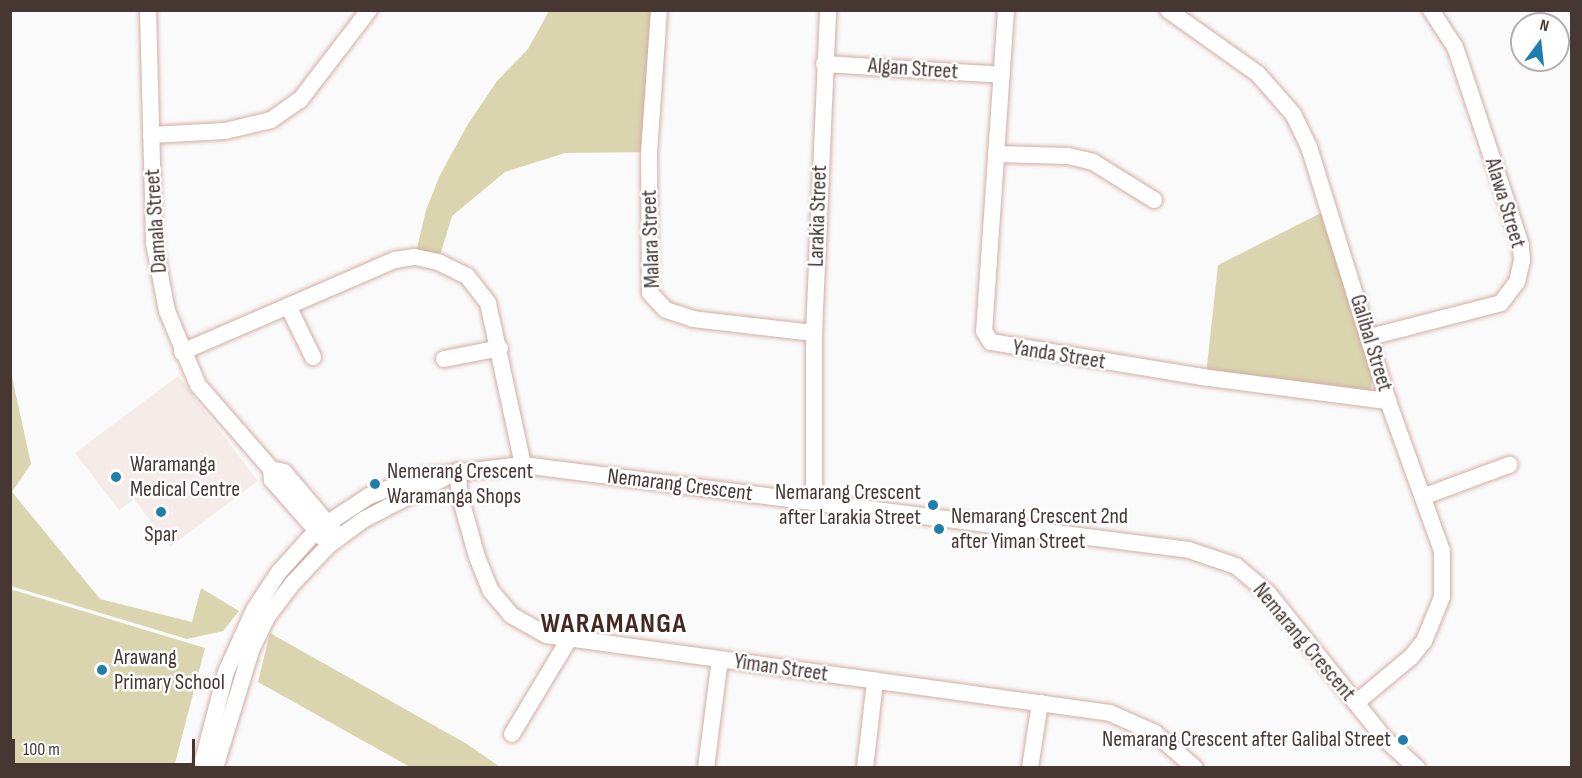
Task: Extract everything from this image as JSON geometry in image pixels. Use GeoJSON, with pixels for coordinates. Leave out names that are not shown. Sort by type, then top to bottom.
{"type":"FeatureCollection","features":[{"type":"Feature","properties":{"kind":"street","name":"Damala Street"},"geometry":{"type":"LineString","coordinates":[[148,10],[156,266],[182,352],[198,385],[271,469],[284,472],[334,541]]}},
{"type":"Feature","properties":{"kind":"street"},"geometry":{"type":"LineString","coordinates":[[151,135],[225,131],[271,120],[300,100],[369,10]]}},
{"type":"Feature","properties":{"kind":"street","name":"Malara Street"},"geometry":{"type":"LineString","coordinates":[[659,10],[649,153],[650,293],[666,310],[693,319],[814,333]]}},
{"type":"Feature","properties":{"kind":"street","name":"Larakia Street"},"geometry":{"type":"LineString","coordinates":[[808,501],[808,429],[813,421],[814,333],[828,10]]}},
{"type":"Feature","properties":{"kind":"street","name":"Yanda Street"},"geometry":{"type":"LineString","coordinates":[[1006,10],[984,331],[991,342],[1202,377],[1388,401]]}},
{"type":"Feature","properties":{"kind":"street","name":"Galibal Street"},"geometry":{"type":"LineString","coordinates":[[1168,10],[1258,74],[1293,114],[1309,147],[1370,337],[1388,401],[1425,496],[1445,565],[1438,610],[1411,657],[1356,703]]}},
{"type":"Feature","properties":{"kind":"street","name":"Alawa Street"},"geometry":{"type":"LineString","coordinates":[[1370,337],[1501,303],[1517,282],[1522,261],[1521,245],[1455,47],[1431,10]]}},
{"type":"Feature","properties":{"kind":"street","name":"Algan Street"},"geometry":{"type":"LineString","coordinates":[[824,64],[1002,75]]}},
{"type":"Feature","properties":{"kind":"street"},"geometry":{"type":"LineString","coordinates":[[996,154],[1068,156],[1093,162],[1154,200]]}},
{"type":"Feature","properties":{"kind":"street"},"geometry":{"type":"LineString","coordinates":[[182,352],[395,260],[416,257],[458,270],[475,283],[488,303],[500,348],[523,465]]}},
{"type":"Feature","properties":{"kind":"street"},"geometry":{"type":"LineString","coordinates":[[288,306],[313,357]]}},
{"type":"Feature","properties":{"kind":"street"},"geometry":{"type":"LineString","coordinates":[[444,359],[500,348]]}},
{"type":"Feature","properties":{"kind":"street","name":"Nemarang Crescent"},"geometry":{"type":"LineString","coordinates":[[201,768],[245,645],[254,610],[279,572],[322,527],[369,496],[419,477],[523,465],[1189,550],[1236,566],[1268,593],[1384,738],[1417,768]]}},
{"type":"Feature","properties":{"kind":"street"},"geometry":{"type":"LineString","coordinates":[[1425,496],[1509,465]]}},
{"type":"Feature","properties":{"kind":"street","name":"Nemarang Crescent"},"geometry":{"type":"LineString","coordinates":[[245,645],[275,605],[334,541],[387,506],[458,471]]}},
{"type":"Feature","properties":{"kind":"street","name":"Yiman Street"},"geometry":{"type":"LineString","coordinates":[[458,471],[471,536],[491,591],[511,615],[534,630],[570,639],[1120,716],[1155,733],[1195,768]]}},
{"type":"Feature","properties":{"kind":"street"},"geometry":{"type":"LineString","coordinates":[[512,734],[570,639]]}},
{"type":"Feature","properties":{"kind":"street"},"geometry":{"type":"LineString","coordinates":[[706,768],[720,659]]}},
{"type":"Feature","properties":{"kind":"street","name":"Nemarang Crescent"},"geometry":{"type":"LineString","coordinates":[[215,768],[234,675]]}},
{"type":"Feature","properties":{"kind":"street"},"geometry":{"type":"LineString","coordinates":[[865,768],[875,681]]}},
{"type":"Feature","properties":{"kind":"street"},"geometry":{"type":"LineString","coordinates":[[1030,768],[1040,703]]}},
{"type":"Feature","properties":{"kind":"shaded area"},"geometry":{"type":"Polygon","coordinates":[[[549,11],[659,11],[649,152],[565,153],[505,172],[452,216],[438,262],[415,257],[426,210],[440,175],[468,124],[497,81],[528,49],[549,11]]]}},
{"type":"Feature","properties":{"kind":"shaded area"},"geometry":{"type":"Polygon","coordinates":[[[1329,209],[1373,374],[1371,390],[1360,395],[1206,375],[1218,265],[1329,209]]]}},
{"type":"Feature","properties":{"kind":"shaded area"},"geometry":{"type":"Polygon","coordinates":[[[11,372],[31,464],[12,492],[100,599],[192,622],[201,588],[239,611],[223,631],[187,639],[11,586],[11,372]]]}},
{"type":"Feature","properties":{"kind":"shaded area"},"geometry":{"type":"Polygon","coordinates":[[[178,376],[258,481],[170,547],[134,499],[119,510],[75,453],[178,376]]]}},
{"type":"Feature","properties":{"kind":"shaded area","name":"Arawang Primary School"},"geometry":{"type":"Polygon","coordinates":[[[10,589],[205,648],[174,767],[11,767],[10,589]]]}},
{"type":"Feature","properties":{"kind":"shaded area"},"geometry":{"type":"Polygon","coordinates":[[[270,633],[467,744],[500,767],[410,767],[258,682],[270,633]]]}},
{"type":"Feature","properties":{"kind":"place","name":"Waramanga Medical Centre"},"geometry":{"type":"Point","coordinates":[116,477]}},
{"type":"Feature","properties":{"kind":"place","name":"Nemerang Crescent Waramanga Shops"},"geometry":{"type":"Point","coordinates":[375,484]}},
{"type":"Feature","properties":{"kind":"place","name":"Nemarang Crescent after Larakia Street"},"geometry":{"type":"Point","coordinates":[933,505]}},
{"type":"Feature","properties":{"kind":"place","name":"Spar"},"geometry":{"type":"Point","coordinates":[161,512]}},
{"type":"Feature","properties":{"kind":"place","name":"Nemarang Crescent 2nd after Yiman Street"},"geometry":{"type":"Point","coordinates":[939,529]}},
{"type":"Feature","properties":{"kind":"place","name":"Arawang Primary School"},"geometry":{"type":"Point","coordinates":[102,670]}},
{"type":"Feature","properties":{"kind":"place","name":"Nemarang Crescent after Galibal Street"},"geometry":{"type":"Point","coordinates":[1403,740]}},
{"type":"Feature","properties":{"kind":"district","name":"WARAMANGA"},"geometry":{"type":"Point","coordinates":[614,624]}}]}
